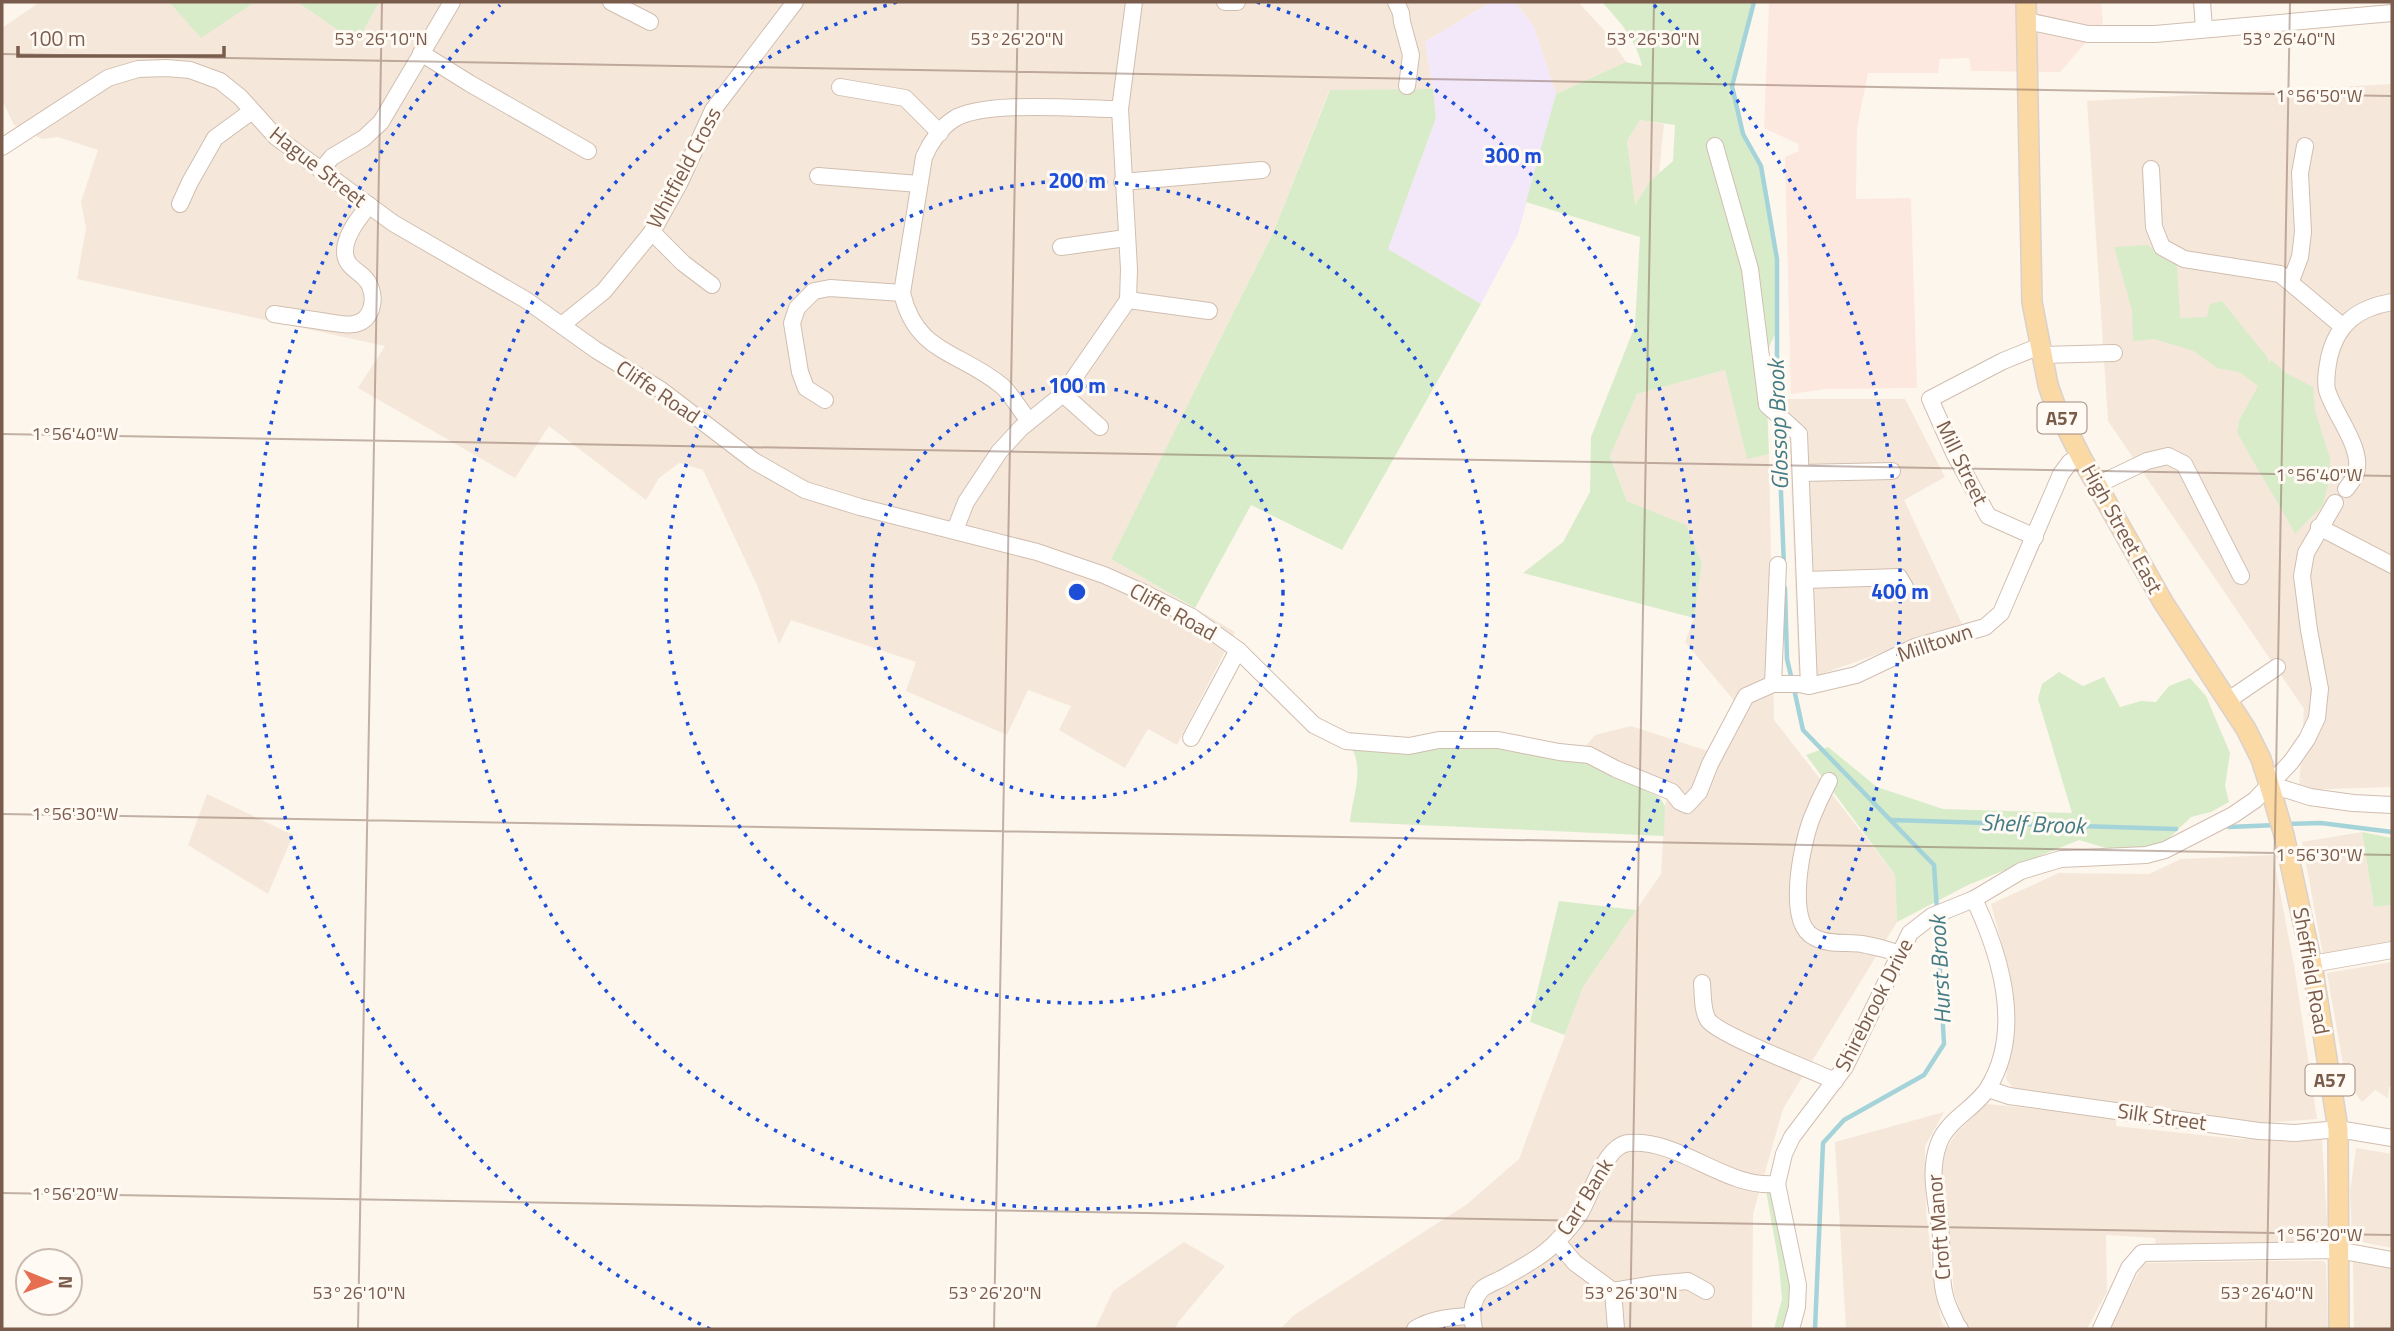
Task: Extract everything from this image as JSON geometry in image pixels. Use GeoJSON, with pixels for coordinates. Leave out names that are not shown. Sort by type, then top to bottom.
{"type":"FeatureCollection","features":[{"type":"Feature","properties":{"kind":"main road","name":"High Street East"},"geometry":{"type":"LineString","coordinates":[[2027,11],[2032,302],[2048,385],[2081,457],[2163,602],[2251,739],[2269,784]]}},
{"type":"Feature","properties":{"kind":"main road","name":"Sheffield Road"},"geometry":{"type":"LineString","coordinates":[[2269,784],[2312,964],[2338,1129],[2339,1329]]}},
{"type":"Feature","properties":{"kind":"street"},"geometry":{"type":"LineString","coordinates":[[322,169],[332,158],[364,138],[381,122],[452,2]]}},
{"type":"Feature","properties":{"kind":"street"},"geometry":{"type":"LineString","coordinates":[[611,2],[650,22]]}},
{"type":"Feature","properties":{"kind":"street","name":"Whitfield Cross"},"geometry":{"type":"LineString","coordinates":[[562,324],[604,291],[652,232],[680,182],[713,110],[795,2]]}},
{"type":"Feature","properties":{"kind":"street"},"geometry":{"type":"LineString","coordinates":[[955,530],[966,502],[988,467],[1013,436],[1063,394],[1128,300],[1120,109],[1134,2]]}},
{"type":"Feature","properties":{"kind":"street"},"geometry":{"type":"LineString","coordinates":[[1225,2],[1237,2]]}},
{"type":"Feature","properties":{"kind":"street"},"geometry":{"type":"LineString","coordinates":[[1396,2],[1411,55],[1407,86]]}},
{"type":"Feature","properties":{"kind":"street"},"geometry":{"type":"LineString","coordinates":[[2202,2],[2204,28]]}},
{"type":"Feature","properties":{"kind":"street"},"geometry":{"type":"LineString","coordinates":[[2027,11],[2088,34],[2155,34],[2392,14]]}},
{"type":"Feature","properties":{"kind":"street"},"geometry":{"type":"LineString","coordinates":[[421,52],[468,83],[588,151]]}},
{"type":"Feature","properties":{"kind":"street","name":"Hague Street"},"geometry":{"type":"LineString","coordinates":[[2,147],[107,78],[138,69],[190,70],[220,81],[240,97],[276,137],[369,205],[432,247],[526,300]]}},
{"type":"Feature","properties":{"kind":"street"},"geometry":{"type":"LineString","coordinates":[[840,87],[905,98],[940,133]]}},
{"type":"Feature","properties":{"kind":"street"},"geometry":{"type":"LineString","coordinates":[[1029,421],[1004,388],[982,371],[922,336],[908,314],[902,293],[924,157],[953,119],[983,109],[1120,109]]}},
{"type":"Feature","properties":{"kind":"street"},"geometry":{"type":"LineString","coordinates":[[180,204],[215,138],[252,111]]}},
{"type":"Feature","properties":{"kind":"street"},"geometry":{"type":"LineString","coordinates":[[1715,146],[1751,270],[1767,405],[1799,434],[1805,580],[1804,685]]}},
{"type":"Feature","properties":{"kind":"street"},"geometry":{"type":"LineString","coordinates":[[2291,281],[2300,257],[2303,232],[2300,173],[2305,146]]}},
{"type":"Feature","properties":{"kind":"street"},"geometry":{"type":"LineString","coordinates":[[2151,169],[2154,227],[2162,247],[2184,259],[2280,274],[2342,326]]}},
{"type":"Feature","properties":{"kind":"street"},"geometry":{"type":"LineString","coordinates":[[1122,181],[1262,170]]}},
{"type":"Feature","properties":{"kind":"street"},"geometry":{"type":"LineString","coordinates":[[818,176],[919,184]]}},
{"type":"Feature","properties":{"kind":"street"},"geometry":{"type":"LineString","coordinates":[[274,314],[342,325],[359,323],[366,317],[372,309],[370,283],[348,264],[345,251],[353,230],[369,205]]}},
{"type":"Feature","properties":{"kind":"street"},"geometry":{"type":"LineString","coordinates":[[652,232],[683,263],[712,285]]}},
{"type":"Feature","properties":{"kind":"street"},"geometry":{"type":"LineString","coordinates":[[1060,247],[1126,238]]}},
{"type":"Feature","properties":{"kind":"street"},"geometry":{"type":"LineString","coordinates":[[825,400],[806,388],[800,372],[792,323],[797,309],[814,291],[830,288],[902,293]]}},
{"type":"Feature","properties":{"kind":"street","name":"Cliffe Road"},"geometry":{"type":"LineString","coordinates":[[526,300],[596,350],[660,390],[754,461],[805,490],[860,507],[1037,552],[1104,575],[1192,617],[1238,650],[1314,725],[1346,741],[1409,746],[1439,740],[1498,740],[1589,755],[1672,792],[1687,805],[1699,792],[1710,764],[1746,696],[1776,684]]}},
{"type":"Feature","properties":{"kind":"street"},"geometry":{"type":"LineString","coordinates":[[1128,300],[1209,311]]}},
{"type":"Feature","properties":{"kind":"street"},"geometry":{"type":"LineString","coordinates":[[2346,489],[2356,474],[2356,460],[2351,440],[2327,389],[2326,370],[2332,345],[2342,326],[2356,314],[2371,306],[2392,302]]}},
{"type":"Feature","properties":{"kind":"street"},"geometry":{"type":"LineString","coordinates":[[2041,351],[2114,353]]}},
{"type":"Feature","properties":{"kind":"street","name":"Mill Street"},"geometry":{"type":"LineString","coordinates":[[2035,537],[1988,516],[1954,453],[1930,398],[2003,361],[2041,351]]}},
{"type":"Feature","properties":{"kind":"street"},"geometry":{"type":"LineString","coordinates":[[1063,394],[1100,427]]}},
{"type":"Feature","properties":{"kind":"street"},"geometry":{"type":"LineString","coordinates":[[2097,485],[2147,461],[2168,456],[2184,464],[2241,576]]}},
{"type":"Feature","properties":{"kind":"street","name":"Milltown"},"geometry":{"type":"LineString","coordinates":[[1776,684],[1804,685],[1856,675],[1915,648],[1985,626],[2001,613],[2061,474],[2070,462],[2081,457]]}},
{"type":"Feature","properties":{"kind":"street"},"geometry":{"type":"LineString","coordinates":[[1801,473],[1892,471]]}},
{"type":"Feature","properties":{"kind":"street","name":"Shirebrook Drive"},"geometry":{"type":"LineString","coordinates":[[1791,1329],[1797,1307],[1798,1285],[1777,1184],[1784,1154],[1792,1137],[1845,1067],[1910,933],[1939,913],[1974,899],[2021,871],[2061,859],[2146,855],[2165,850],[2233,815],[2255,800],[2291,762],[2307,740],[2317,718],[2320,689],[2302,576],[2306,553],[2335,503]]}},
{"type":"Feature","properties":{"kind":"street"},"geometry":{"type":"LineString","coordinates":[[2319,527],[2392,565]]}},
{"type":"Feature","properties":{"kind":"street"},"geometry":{"type":"LineString","coordinates":[[1776,684],[1778,565]]}},
{"type":"Feature","properties":{"kind":"street"},"geometry":{"type":"LineString","coordinates":[[1805,580],[1899,578],[1905,587]]}},
{"type":"Feature","properties":{"kind":"street"},"geometry":{"type":"LineString","coordinates":[[1191,738],[1238,650]]}},
{"type":"Feature","properties":{"kind":"street"},"geometry":{"type":"LineString","coordinates":[[2227,701],[2277,667]]}},
{"type":"Feature","properties":{"kind":"street"},"geometry":{"type":"LineString","coordinates":[[1829,781],[1810,822],[1804,847],[1798,886],[1798,913],[1801,924],[1813,937],[1863,944],[1899,953]]}},
{"type":"Feature","properties":{"kind":"street"},"geometry":{"type":"LineString","coordinates":[[2269,784],[2311,797],[2392,805]]}},
{"type":"Feature","properties":{"kind":"street","name":"Croft Manor"},"geometry":{"type":"LineString","coordinates":[[1960,1329],[1945,1295],[1932,1170],[1939,1140],[1961,1113],[1988,1089],[1999,1064],[2005,998],[2000,968],[1990,936],[1974,899]]}},
{"type":"Feature","properties":{"kind":"street"},"geometry":{"type":"LineString","coordinates":[[2312,964],[2392,950]]}},
{"type":"Feature","properties":{"kind":"street"},"geometry":{"type":"LineString","coordinates":[[1702,983],[1703,1005],[1709,1020],[1719,1028],[1783,1060],[1811,1069],[1835,1081]]}},
{"type":"Feature","properties":{"kind":"street","name":"Silk Street"},"geometry":{"type":"LineString","coordinates":[[1988,1089],[2021,1098],[2259,1131],[2295,1133],[2338,1129],[2392,1138]]}},
{"type":"Feature","properties":{"kind":"street","name":"Carr Bank"},"geometry":{"type":"LineString","coordinates":[[1472,1323],[1474,1301],[1482,1289],[1538,1258],[1557,1242],[1579,1214],[1610,1154],[1625,1143],[1646,1143],[1737,1177],[1765,1185],[1777,1184]]}},
{"type":"Feature","properties":{"kind":"street"},"geometry":{"type":"LineString","coordinates":[[1557,1242],[1575,1263],[1613,1291],[1688,1281],[1706,1291]]}},
{"type":"Feature","properties":{"kind":"street"},"geometry":{"type":"LineString","coordinates":[[2101,1329],[2129,1268],[2142,1253],[2338,1250],[2392,1260]]}},
{"type":"Feature","properties":{"kind":"street"},"geometry":{"type":"LineString","coordinates":[[1613,1291],[1616,1329]]}},
{"type":"Feature","properties":{"kind":"street"},"geometry":{"type":"LineString","coordinates":[[1415,1329],[1448,1317],[1472,1323]]}},
{"type":"Feature","properties":{"kind":"shaded area"},"geometry":{"type":"Polygon","coordinates":[[[40,2],[169,2],[201,37],[255,2],[297,2],[357,43],[379,2],[1491,2],[1425,42],[1433,89],[1329,91],[1273,233],[1111,559],[1235,632],[1177,745],[1148,729],[1125,768],[1059,730],[1071,706],[1028,690],[1007,735],[906,691],[916,662],[791,620],[779,644],[757,585],[703,470],[679,463],[659,478],[646,500],[549,426],[515,478],[358,388],[385,346],[77,279],[86,228],[81,202],[98,150],[58,137],[42,139],[14,125],[2,100],[2,28],[40,2]]]}},
{"type":"Feature","properties":{"kind":"shaded area"},"geometry":{"type":"Polygon","coordinates":[[[1491,2],[1515,2],[1534,27],[1556,94],[1518,234],[1481,304],[1388,249],[1436,118],[1425,42],[1491,2]]]}},
{"type":"Feature","properties":{"kind":"shaded area"},"geometry":{"type":"Polygon","coordinates":[[[1515,2],[1578,2],[1606,32],[1626,62],[1556,94],[1534,27],[1515,2]]]}},
{"type":"Feature","properties":{"kind":"shaded area"},"geometry":{"type":"Polygon","coordinates":[[[1769,2],[2101,2],[2103,23],[2060,72],[1971,71],[1969,58],[1940,59],[1938,73],[1868,73],[1857,128],[1856,199],[1911,198],[1917,388],[1826,389],[1791,394],[1785,157],[1799,151],[1798,144],[1764,128],[1769,2]]]}},
{"type":"Feature","properties":{"kind":"shaded area"},"geometry":{"type":"Polygon","coordinates":[[[2392,84],[2392,787],[2299,790],[2304,709],[2108,421],[2087,101],[2392,84]]]}},
{"type":"Feature","properties":{"kind":"shaded area"},"geometry":{"type":"Polygon","coordinates":[[[1640,120],[1664,124],[1659,173],[1650,181],[1634,206],[1627,141],[1640,120]]]}},
{"type":"Feature","properties":{"kind":"shaded area"},"geometry":{"type":"Polygon","coordinates":[[[1725,370],[1747,458],[1769,454],[1774,720],[1895,875],[1897,922],[1783,1109],[1753,1214],[1752,1329],[1280,1329],[1294,1315],[1466,1205],[1519,1159],[1583,987],[1661,874],[1665,806],[1670,785],[1584,748],[1595,735],[1631,726],[1711,752],[1736,703],[1685,642],[1694,618],[1702,563],[1686,526],[1627,501],[1610,455],[1637,394],[1725,370]]]}},
{"type":"Feature","properties":{"kind":"shaded area"},"geometry":{"type":"Polygon","coordinates":[[[1788,399],[1905,399],[1945,477],[1904,500],[1962,624],[1799,682],[1788,399]]]}},
{"type":"Feature","properties":{"kind":"shaded area"},"geometry":{"type":"Polygon","coordinates":[[[207,794],[293,835],[268,894],[188,845],[207,794]]]}},
{"type":"Feature","properties":{"kind":"shaded area"},"geometry":{"type":"Polygon","coordinates":[[[2362,832],[2374,907],[2391,905],[2392,944],[2323,955],[2302,842],[2362,832]]]}},
{"type":"Feature","properties":{"kind":"shaded area"},"geometry":{"type":"Polygon","coordinates":[[[2273,855],[2295,971],[2317,1119],[2264,1123],[2014,1090],[2006,1079],[2013,1006],[2010,974],[1991,904],[2059,873],[2149,874],[2181,859],[2273,855]]]}},
{"type":"Feature","properties":{"kind":"shaded area"},"geometry":{"type":"Polygon","coordinates":[[[2392,962],[2392,1087],[2389,1087],[2388,1098],[2375,1090],[2362,1102],[2348,1083],[2327,973],[2392,962]]]}},
{"type":"Feature","properties":{"kind":"shaded area"},"geometry":{"type":"Polygon","coordinates":[[[1986,1104],[2116,1116],[2116,1126],[2239,1139],[2322,1138],[2328,1236],[2324,1242],[2156,1244],[2155,1238],[2106,1235],[2107,1292],[2087,1329],[1971,1329],[1963,1320],[1954,1293],[1947,1214],[1939,1179],[1940,1159],[1957,1132],[1986,1104]]]}},
{"type":"Feature","properties":{"kind":"shaded area"},"geometry":{"type":"Polygon","coordinates":[[[1944,1112],[1925,1146],[1926,1210],[1935,1290],[1942,1323],[1948,1329],[1846,1329],[1835,1142],[1944,1112]]]}},
{"type":"Feature","properties":{"kind":"shaded area"},"geometry":{"type":"Polygon","coordinates":[[[2356,1148],[2392,1154],[2392,1248],[2352,1240],[2350,1192],[2356,1148]]]}},
{"type":"Feature","properties":{"kind":"shaded area"},"geometry":{"type":"Polygon","coordinates":[[[1184,1242],[1225,1266],[1175,1329],[1095,1329],[1113,1291],[1184,1242]]]}},
{"type":"Feature","properties":{"kind":"shaded area"},"geometry":{"type":"Polygon","coordinates":[[[2324,1261],[2328,1329],[2108,1329],[2146,1263],[2324,1261]]]}},
{"type":"Feature","properties":{"kind":"shaded area"},"geometry":{"type":"Polygon","coordinates":[[[2353,1262],[2392,1268],[2392,1329],[2354,1329],[2353,1262]]]}},
{"type":"Feature","properties":{"kind":"green space"},"geometry":{"type":"Polygon","coordinates":[[[169,2],[255,2],[201,38],[169,2]]]}},
{"type":"Feature","properties":{"kind":"green space"},"geometry":{"type":"Polygon","coordinates":[[[297,2],[379,2],[357,43],[297,2]]]}},
{"type":"Feature","properties":{"kind":"green space"},"geometry":{"type":"Polygon","coordinates":[[[1602,2],[1752,2],[1732,86],[1743,134],[1761,166],[1777,259],[1776,332],[1765,356],[1769,454],[1747,459],[1725,370],[1637,394],[1610,456],[1627,501],[1686,525],[1702,563],[1694,618],[1523,573],[1563,542],[1590,492],[1591,437],[1635,326],[1640,237],[1526,202],[1556,94],[1626,62],[1642,66],[1631,39],[1602,2]],[[1640,120],[1627,141],[1635,205],[1650,181],[1673,161],[1675,125],[1640,120]]]}},
{"type":"Feature","properties":{"kind":"green space"},"geometry":{"type":"Polygon","coordinates":[[[1433,89],[1436,118],[1388,249],[1481,304],[1342,550],[1251,505],[1195,608],[1111,559],[1273,233],[1330,90],[1433,89]]]}},
{"type":"Feature","properties":{"kind":"green space"},"geometry":{"type":"Polygon","coordinates":[[[2148,245],[2164,259],[2177,264],[2180,318],[2207,317],[2210,304],[2222,301],[2269,363],[2271,360],[2286,373],[2313,387],[2315,411],[2330,458],[2329,481],[2323,505],[2295,534],[2237,432],[2239,421],[2258,386],[2239,372],[2217,368],[2194,351],[2154,339],[2133,341],[2132,310],[2114,247],[2148,245]]]}},
{"type":"Feature","properties":{"kind":"green space"},"geometry":{"type":"Polygon","coordinates":[[[2059,672],[2083,686],[2104,677],[2120,707],[2141,701],[2156,702],[2169,686],[2190,678],[2206,696],[2230,753],[2225,786],[2229,802],[2211,812],[2191,817],[2166,841],[2135,851],[2106,848],[2079,840],[1968,885],[1897,922],[1895,875],[1806,755],[1828,747],[1877,787],[1943,809],[2072,813],[2038,699],[2042,684],[2059,672]]]}},
{"type":"Feature","properties":{"kind":"green space"},"geometry":{"type":"Polygon","coordinates":[[[1478,746],[1585,762],[1613,774],[1660,798],[1665,806],[1664,836],[1350,822],[1357,774],[1351,747],[1407,755],[1441,747],[1478,746]]]}},
{"type":"Feature","properties":{"kind":"green space"},"geometry":{"type":"Polygon","coordinates":[[[2362,832],[2392,838],[2392,913],[2391,905],[2374,907],[2362,832]]]}},
{"type":"Feature","properties":{"kind":"green space"},"geometry":{"type":"Polygon","coordinates":[[[1559,901],[1636,910],[1583,987],[1565,1035],[1530,1022],[1559,901]]]}},
{"type":"Feature","properties":{"kind":"green space"},"geometry":{"type":"Polygon","coordinates":[[[1777,1184],[1791,1249],[1791,1329],[1774,1329],[1782,1299],[1779,1264],[1765,1185],[1777,1184]]]}},
{"type":"Feature","properties":{"kind":"waterway","name":"Glossop Brook"},"geometry":{"type":"LineString","coordinates":[[1754,2],[1732,86],[1743,134],[1761,166],[1777,259],[1777,408]]}},
{"type":"Feature","properties":{"kind":"waterway","name":"Glossop Brook"},"geometry":{"type":"LineString","coordinates":[[1778,420],[1784,566]]}},
{"type":"Feature","properties":{"kind":"waterway","name":"Glossop Brook"},"geometry":{"type":"LineString","coordinates":[[1785,588],[1787,659],[1792,680]]}},
{"type":"Feature","properties":{"kind":"waterway","name":"Glossop Brook"},"geometry":{"type":"LineString","coordinates":[[1794,689],[1803,730],[1934,865],[1937,910]]}},
{"type":"Feature","properties":{"kind":"waterway","name":"Shelf Brook"},"geometry":{"type":"LineString","coordinates":[[1891,820],[2176,829]]}},
{"type":"Feature","properties":{"kind":"waterway","name":"Shelf Brook"},"geometry":{"type":"LineString","coordinates":[[2285,824],[2321,823],[2392,832]]}},
{"type":"Feature","properties":{"kind":"waterway","name":"Shelf Brook"},"geometry":{"type":"LineString","coordinates":[[2229,827],[2277,825]]}},
{"type":"Feature","properties":{"kind":"waterway","name":"Hurst Brook"},"geometry":{"type":"LineString","coordinates":[[1815,1329],[1823,1143],[1844,1120],[1924,1075],[1944,1044],[1937,918]]}}]}
